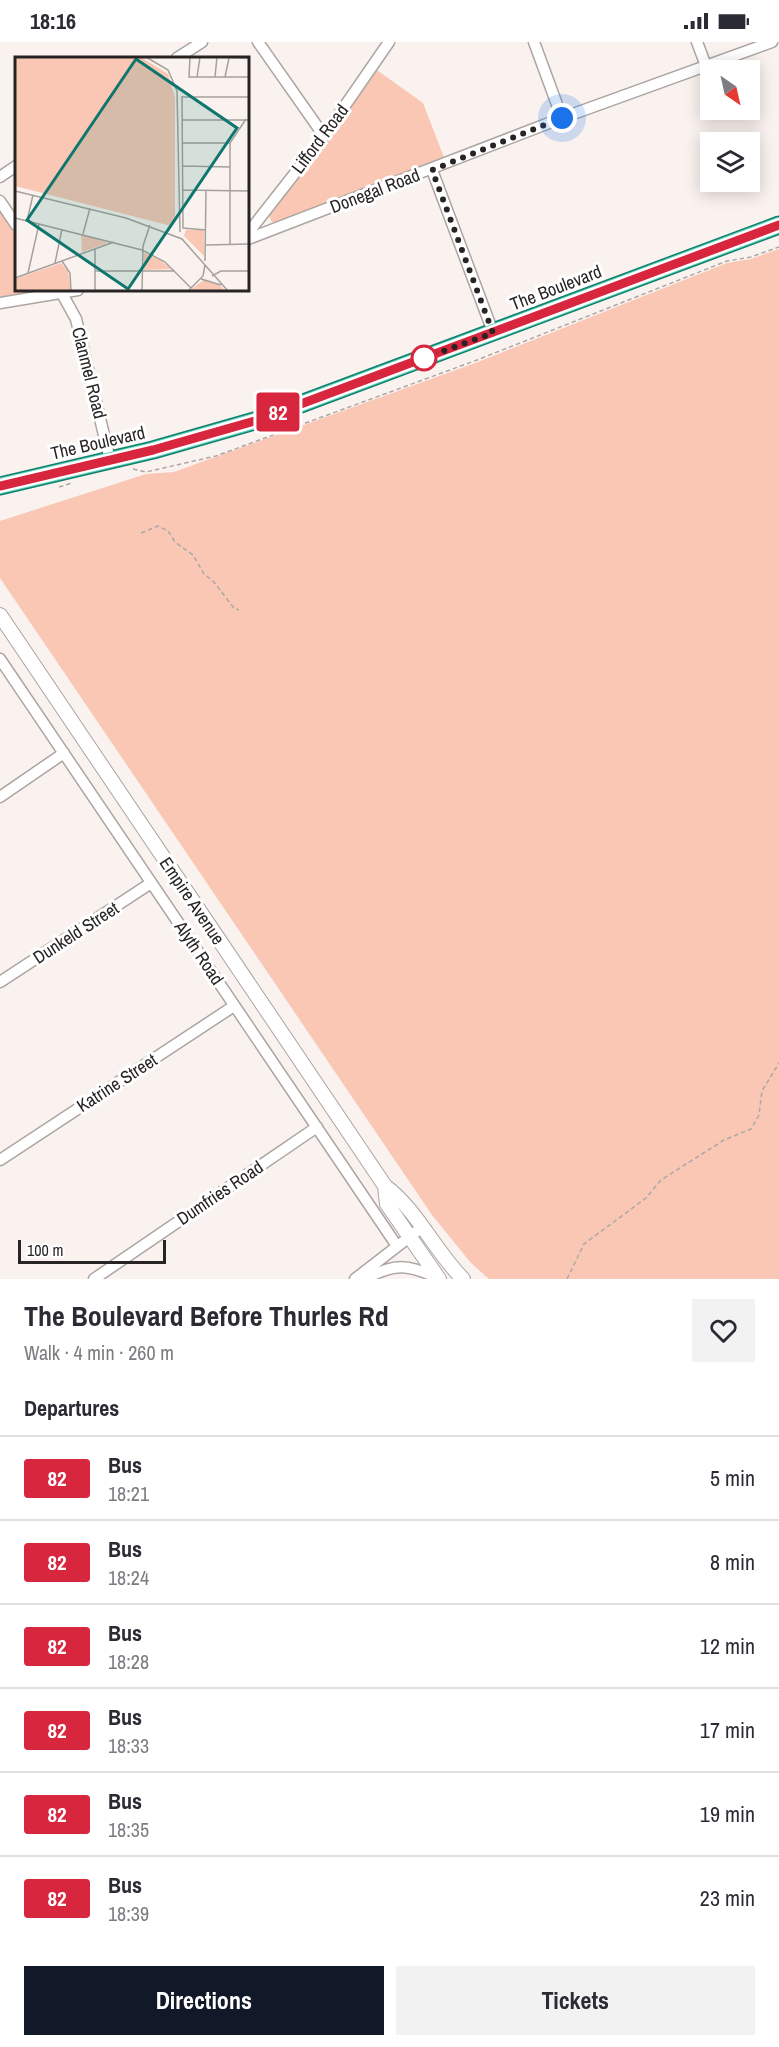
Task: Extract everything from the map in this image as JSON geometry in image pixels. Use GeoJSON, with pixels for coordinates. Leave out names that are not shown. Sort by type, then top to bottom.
{"type":"FeatureCollection","features":[{"type":"Feature","properties":{"kind":"main road","name":"The Boulevard"},"geometry":{"type":"LineString","coordinates":[[492,328],[779,216]]}},
{"type":"Feature","properties":{"kind":"main road","name":"The Boulevard"},"geometry":{"type":"LineString","coordinates":[[0,486],[109,456],[267,407],[779,225]]}},
{"type":"Feature","properties":{"kind":"main road","name":"The Boulevard"},"geometry":{"type":"LineString","coordinates":[[0,475],[109,456]]}},
{"type":"Feature","properties":{"kind":"main road","name":"Empire Avenue"},"geometry":{"type":"LineString","coordinates":[[0,615],[385,1186],[397,1196],[443,1259],[463,1279]]}},
{"type":"Feature","properties":{"kind":"main road","name":"Empire Avenue"},"geometry":{"type":"LineString","coordinates":[[385,1186],[387,1204],[439,1279]]}},
{"type":"Feature","properties":{"kind":"street"},"geometry":{"type":"LineString","coordinates":[[179,57],[202,42]]}},
{"type":"Feature","properties":{"kind":"street"},"geometry":{"type":"LineString","coordinates":[[258,42],[324,136]]}},
{"type":"Feature","properties":{"kind":"street","name":"Lifford Road"},"geometry":{"type":"LineString","coordinates":[[249,232],[324,136],[389,42]]}},
{"type":"Feature","properties":{"kind":"street"},"geometry":{"type":"LineString","coordinates":[[534,42],[562,118]]}},
{"type":"Feature","properties":{"kind":"street"},"geometry":{"type":"LineString","coordinates":[[697,42],[703,60]]}},
{"type":"Feature","properties":{"kind":"street","name":"Donegal Road"},"geometry":{"type":"LineString","coordinates":[[722,60],[772,42]]}},
{"type":"Feature","properties":{"kind":"street","name":"Donegal Road"},"geometry":{"type":"LineString","coordinates":[[249,239],[562,118],[700,68]]}},
{"type":"Feature","properties":{"kind":"street"},"geometry":{"type":"LineString","coordinates":[[0,177],[15,167]]}},
{"type":"Feature","properties":{"kind":"street"},"geometry":{"type":"LineString","coordinates":[[432,170],[492,328]]}},
{"type":"Feature","properties":{"kind":"street"},"geometry":{"type":"LineString","coordinates":[[0,201],[15,224]]}},
{"type":"Feature","properties":{"kind":"street"},"geometry":{"type":"LineString","coordinates":[[0,303],[62,291]]}},
{"type":"Feature","properties":{"kind":"street","name":"Clanmel Road"},"geometry":{"type":"LineString","coordinates":[[62,291],[76,319],[109,456]]}},
{"type":"Feature","properties":{"kind":"street","name":"Alyth Road"},"geometry":{"type":"LineString","coordinates":[[0,659],[397,1246]]}},
{"type":"Feature","properties":{"kind":"street"},"geometry":{"type":"LineString","coordinates":[[0,797],[64,753]]}},
{"type":"Feature","properties":{"kind":"street","name":"Dunkeld Street"},"geometry":{"type":"LineString","coordinates":[[0,982],[151,883]]}},
{"type":"Feature","properties":{"kind":"street","name":"Katrine Street"},"geometry":{"type":"LineString","coordinates":[[0,1160],[234,1006]]}},
{"type":"Feature","properties":{"kind":"street","name":"Dumfries Road"},"geometry":{"type":"LineString","coordinates":[[94,1279],[317,1127]]}},
{"type":"Feature","properties":{"kind":"street"},"geometry":{"type":"LineString","coordinates":[[355,1279],[421,1228]]}},
{"type":"Feature","properties":{"kind":"street"},"geometry":{"type":"LineString","coordinates":[[365,1279],[381,1270],[401,1266],[419,1269],[439,1279]]}},
{"type":"Feature","properties":{"kind":"path"},"geometry":{"type":"LineString","coordinates":[[141,533],[158,526],[168,531],[175,542],[192,555],[204,574],[213,581],[234,608],[239,610]]}},
{"type":"Feature","properties":{"kind":"path"},"geometry":{"type":"LineString","coordinates":[[567,1279],[584,1244],[646,1198],[661,1179],[723,1140],[751,1129],[759,1115],[762,1091],[779,1063]]}},
{"type":"Feature","properties":{"kind":"shaded area"},"geometry":{"type":"Polygon","coordinates":[[[374,68],[423,103],[445,160],[281,222],[272,222],[268,214],[374,68]]]}},
{"type":"Feature","properties":{"kind":"shaded area"},"geometry":{"type":"Polygon","coordinates":[[[0,211],[15,234],[15,291],[42,291],[0,297],[0,211]]]}},
{"type":"Feature","properties":{"kind":"shaded area"},"geometry":{"type":"Polygon","coordinates":[[[779,249],[779,1279],[489,1279],[471,1263],[432,1215],[0,578],[0,521],[146,474],[174,472],[478,362],[727,263],[751,259],[779,249]]]}},
{"type":"Feature","properties":{"kind":"bus line","name":"82"},"geometry":{"type":"LineString","coordinates":[[0,486],[153,450],[258,420],[779,225]]}},
{"type":"Feature","properties":{"kind":"route"},"geometry":{"type":"LineString","coordinates":[[424,358],[493,333],[432,170],[562,118]]}}]}
